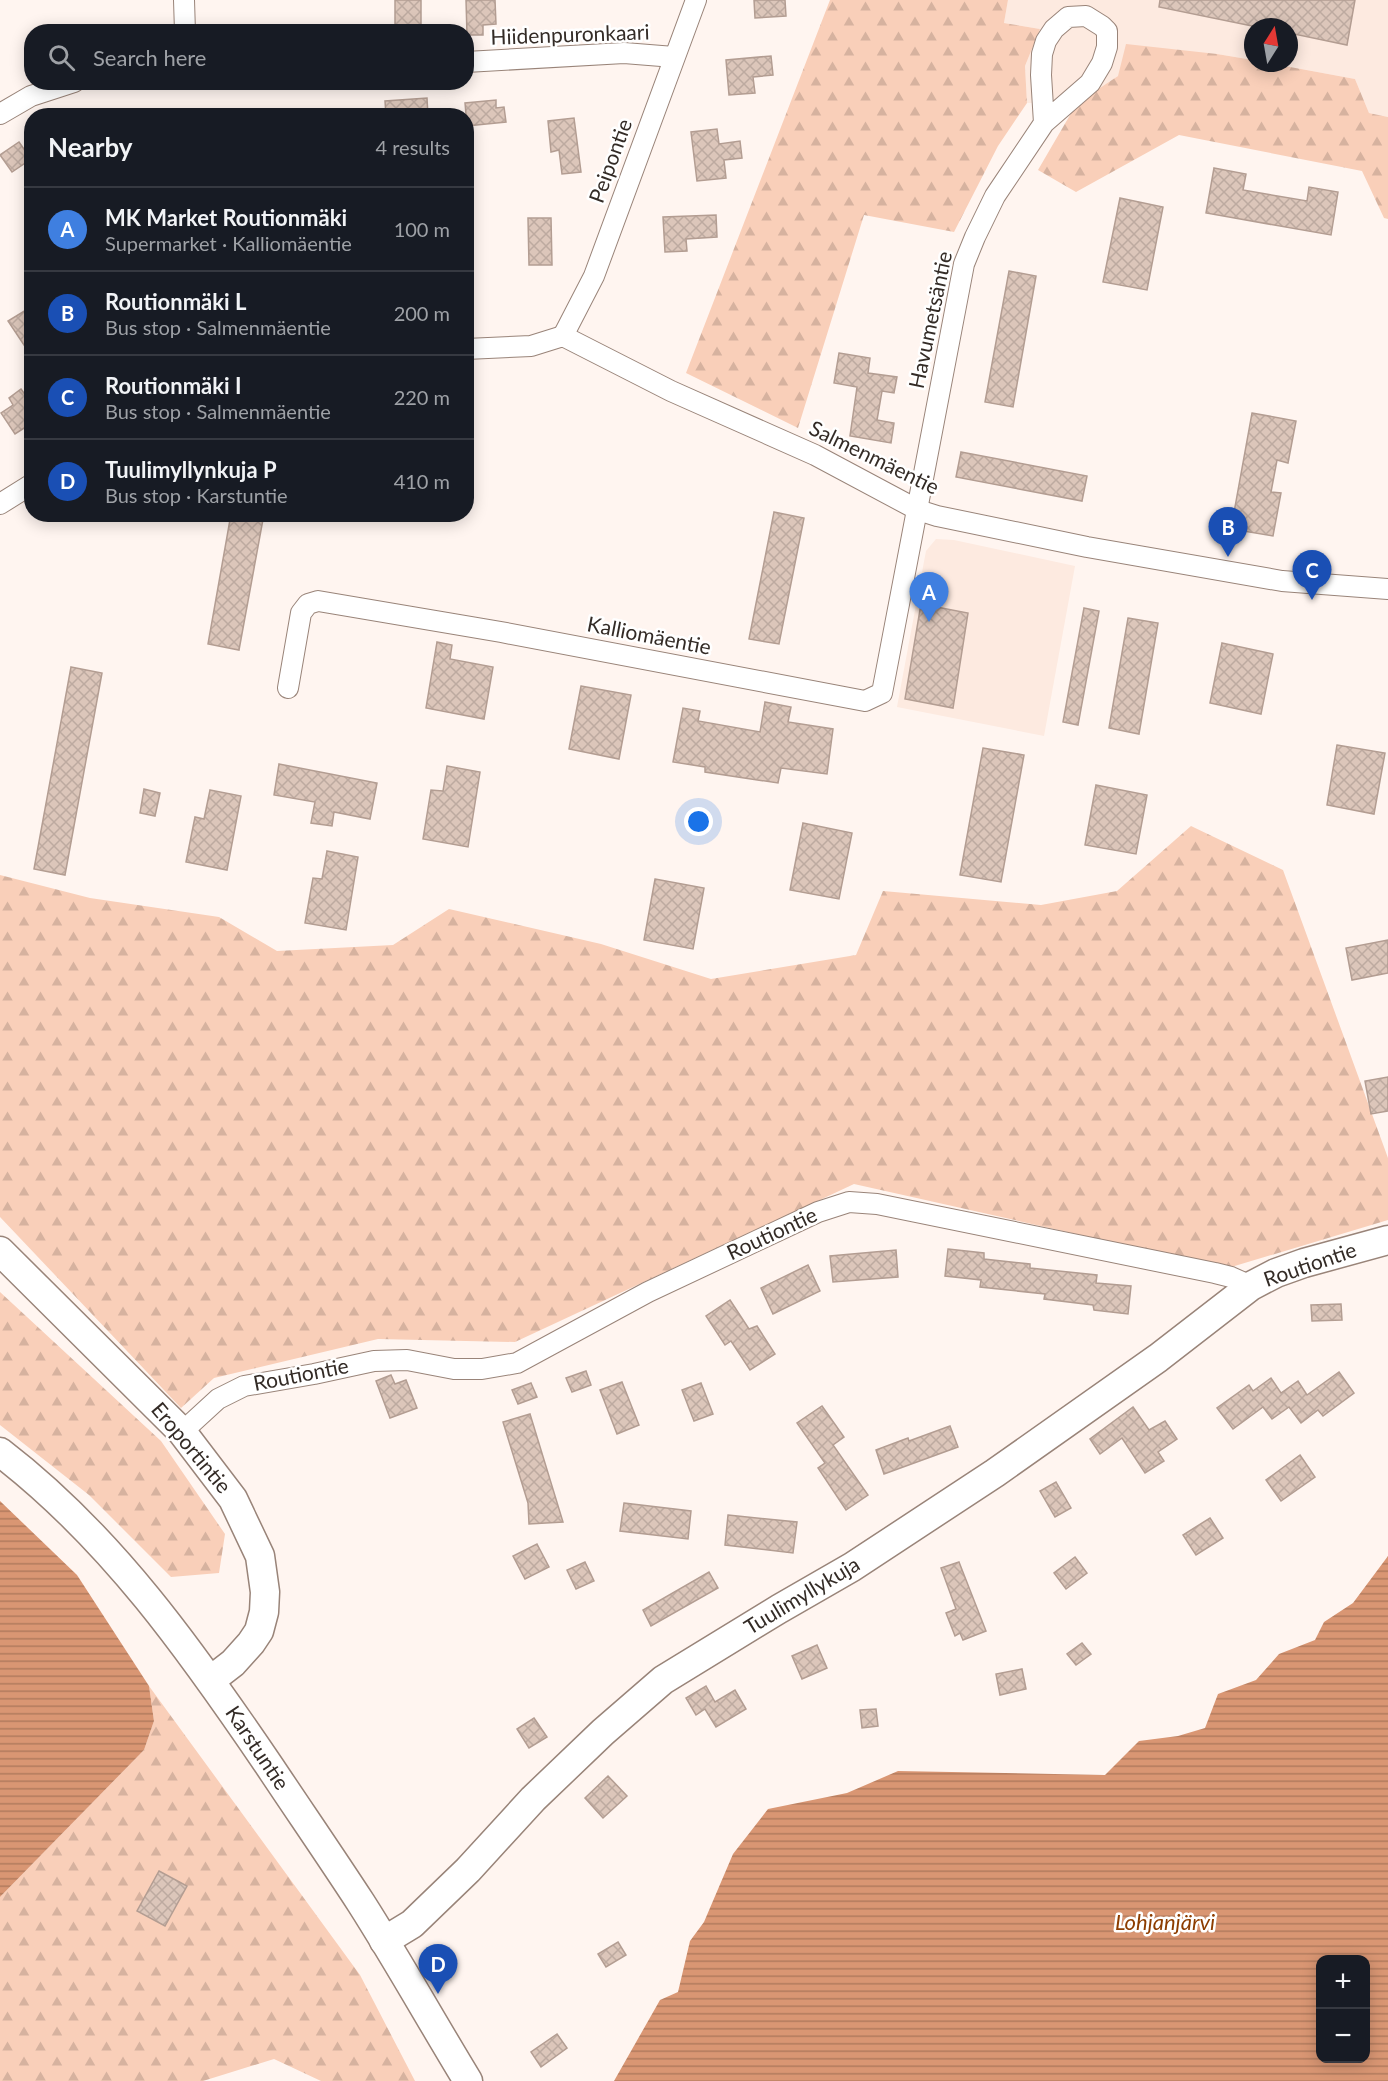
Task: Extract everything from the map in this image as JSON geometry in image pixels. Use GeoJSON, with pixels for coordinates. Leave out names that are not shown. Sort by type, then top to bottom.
{"type":"FeatureCollection","features":[{"type":"Feature","properties":{"kind":"street"},"geometry":{"type":"LineString","coordinates":[[184,0],[185,24]]}},
{"type":"Feature","properties":{"kind":"street","name":"Peipontie"},"geometry":{"type":"LineString","coordinates":[[563,336],[594,276],[696,0]]}},
{"type":"Feature","properties":{"kind":"street","name":"Havumetsäntie"},"geometry":{"type":"LineString","coordinates":[[918,510],[964,264],[995,196],[1044,123],[1090,83],[1102,63],[1107,47],[1107,32],[1086,16],[1068,17],[1054,29],[1046,41],[1042,54],[1041,75],[1044,123]]}},
{"type":"Feature","properties":{"kind":"street","name":"Hiidenpuronkaari"},"geometry":{"type":"LineString","coordinates":[[474,62],[624,53],[674,57]]}},
{"type":"Feature","properties":{"kind":"street"},"geometry":{"type":"LineString","coordinates":[[0,114],[31,96],[49,90]]}},
{"type":"Feature","properties":{"kind":"street"},"geometry":{"type":"LineString","coordinates":[[474,349],[531,346],[563,336]]}},
{"type":"Feature","properties":{"kind":"street","name":"Salmenmäentie"},"geometry":{"type":"LineString","coordinates":[[563,336],[671,391],[815,455],[918,510],[937,516],[1087,547],[1271,579],[1388,589]]}},
{"type":"Feature","properties":{"kind":"street"},"geometry":{"type":"LineString","coordinates":[[0,504],[24,489]]}},
{"type":"Feature","properties":{"kind":"street","name":"Kalliomäentie"},"geometry":{"type":"LineString","coordinates":[[288,688],[301,613],[308,604],[318,601],[501,632],[865,701],[882,693],[918,510]]}},
{"type":"Feature","properties":{"kind":"street","name":"Routiontie"},"geometry":{"type":"LineString","coordinates":[[182,1432],[218,1399],[244,1386],[374,1361],[407,1360],[454,1369],[482,1369],[517,1363],[648,1292],[818,1212],[849,1203],[877,1204],[1204,1271],[1231,1277],[1251,1286],[1276,1273],[1304,1263],[1388,1240]]}},
{"type":"Feature","properties":{"kind":"street","name":"Eroportintie"},"geometry":{"type":"LineString","coordinates":[[0,1251],[182,1432],[233,1499],[260,1556],[265,1592],[264,1612],[259,1631],[233,1663],[211,1680]]}},
{"type":"Feature","properties":{"kind":"street","name":"Tuulimyllykuja"},"geometry":{"type":"LineString","coordinates":[[384,1941],[412,1924],[468,1870],[533,1799],[603,1732],[663,1680],[852,1567],[995,1473],[1158,1358],[1251,1286]]}},
{"type":"Feature","properties":{"kind":"street","name":"Karstuntie"},"geometry":{"type":"LineString","coordinates":[[0,1452],[40,1486],[139,1586],[211,1680],[360,1902],[468,2081]]}},
{"type":"Feature","properties":{"kind":"shaded area"},"geometry":{"type":"Polygon","coordinates":[[[1008,0],[1388,0],[1388,117],[1369,113],[1355,79],[1298,68],[1298,18],[1244,18],[1244,58],[1217,54],[1118,76],[1077,103],[1027,103],[1025,66],[1040,29],[1004,23],[1008,0]]]}},
{"type":"Feature","properties":{"kind":"shaded area"},"geometry":{"type":"Polygon","coordinates":[[[936,539],[954,540],[1075,566],[1044,736],[897,707],[926,551],[936,539]]]}},
{"type":"Feature","properties":{"kind":"green space"},"geometry":{"type":"Polygon","coordinates":[[[830,0],[1008,0],[1004,23],[1040,29],[1025,66],[1027,103],[998,146],[954,232],[864,215],[798,428],[686,373],[830,0]]]}},
{"type":"Feature","properties":{"kind":"green space"},"geometry":{"type":"Polygon","coordinates":[[[1126,44],[1244,58],[1244,72],[1298,72],[1298,68],[1355,79],[1369,113],[1388,117],[1388,219],[1384,218],[1362,171],[1179,135],[1076,192],[1038,170],[1077,103],[1118,76],[1126,44]]]}},
{"type":"Feature","properties":{"kind":"green space"},"geometry":{"type":"Polygon","coordinates":[[[1191,826],[1283,870],[1388,1158],[1388,1220],[1228,1268],[854,1184],[515,1342],[378,1339],[214,1378],[181,1408],[0,1217],[0,875],[90,898],[219,917],[277,951],[393,945],[449,909],[601,944],[711,979],[856,955],[883,891],[1041,905],[1117,891],[1191,826]]]}},
{"type":"Feature","properties":{"kind":"green space"},"geometry":{"type":"Polygon","coordinates":[[[0,1292],[161,1441],[225,1534],[219,1573],[171,1577],[89,1495],[0,1425],[0,1292]]]}},
{"type":"Feature","properties":{"kind":"green space"},"geometry":{"type":"Polygon","coordinates":[[[149,1686],[360,1975],[415,2081],[321,2081],[274,2059],[203,2081],[0,2081],[0,1897],[144,1750],[154,1721],[149,1686]]]}},
{"type":"Feature","properties":{"kind":"water"},"geometry":{"type":"Polygon","coordinates":[[[0,1501],[77,1575],[149,1686],[154,1721],[144,1750],[0,1897],[0,1501]]]}},
{"type":"Feature","properties":{"kind":"water","name":"Lohjanjärvi"},"geometry":{"type":"Polygon","coordinates":[[[1388,1556],[1388,2081],[614,2081],[660,2000],[678,1992],[690,1941],[704,1922],[733,1854],[768,1809],[847,1793],[898,1771],[1105,1775],[1139,1741],[1178,1736],[1205,1728],[1218,1694],[1256,1680],[1279,1654],[1315,1640],[1324,1622],[1353,1603],[1388,1556]]]}},
{"type":"Feature","properties":{"kind":"building"},"geometry":{"type":"Polygon","coordinates":[[[395,0],[421,0],[421,24],[395,24],[395,0]]]}},
{"type":"Feature","properties":{"kind":"building"},"geometry":{"type":"Polygon","coordinates":[[[466,0],[495,0],[496,24],[483,25],[483,35],[474,35],[474,24],[467,24],[466,0]]]}},
{"type":"Feature","properties":{"kind":"building"},"geometry":{"type":"Polygon","coordinates":[[[754,0],[785,0],[786,16],[755,18],[754,0]]]}},
{"type":"Feature","properties":{"kind":"building"},"geometry":{"type":"Polygon","coordinates":[[[1160,0],[1355,0],[1347,45],[1298,35],[1298,18],[1244,18],[1244,24],[1159,7],[1160,0]]]}},
{"type":"Feature","properties":{"kind":"building"},"geometry":{"type":"Polygon","coordinates":[[[771,56],[773,75],[753,77],[755,93],[729,95],[726,60],[771,56]]]}},
{"type":"Feature","properties":{"kind":"building"},"geometry":{"type":"Polygon","coordinates":[[[427,98],[428,108],[385,108],[385,101],[427,98]]]}},
{"type":"Feature","properties":{"kind":"building"},"geometry":{"type":"Polygon","coordinates":[[[496,100],[496,108],[504,107],[506,122],[474,125],[474,108],[465,108],[465,103],[496,100]]]}},
{"type":"Feature","properties":{"kind":"building"},"geometry":{"type":"Polygon","coordinates":[[[574,118],[581,172],[562,174],[559,150],[551,152],[548,121],[574,118]]]}},
{"type":"Feature","properties":{"kind":"building"},"geometry":{"type":"Polygon","coordinates":[[[717,129],[719,144],[740,141],[742,158],[724,160],[726,178],[697,181],[691,132],[717,129]]]}},
{"type":"Feature","properties":{"kind":"building"},"geometry":{"type":"Polygon","coordinates":[[[19,142],[24,149],[24,164],[12,172],[0,155],[19,142]]]}},
{"type":"Feature","properties":{"kind":"building"},"geometry":{"type":"Polygon","coordinates":[[[1214,168],[1246,174],[1243,190],[1307,201],[1309,187],[1338,192],[1331,235],[1206,213],[1214,168]]]}},
{"type":"Feature","properties":{"kind":"building"},"geometry":{"type":"Polygon","coordinates":[[[1120,198],[1163,207],[1147,290],[1103,282],[1120,198]]]}},
{"type":"Feature","properties":{"kind":"building"},"geometry":{"type":"Polygon","coordinates":[[[716,215],[717,237],[686,239],[687,251],[665,252],[663,217],[716,215]]]}},
{"type":"Feature","properties":{"kind":"building"},"geometry":{"type":"Polygon","coordinates":[[[528,218],[551,218],[552,265],[529,265],[528,218]]]}},
{"type":"Feature","properties":{"kind":"building"},"geometry":{"type":"Polygon","coordinates":[[[1009,271],[1036,276],[1013,407],[985,402],[1009,271]]]}},
{"type":"Feature","properties":{"kind":"building"},"geometry":{"type":"Polygon","coordinates":[[[24,311],[24,345],[8,321],[24,311]]]}},
{"type":"Feature","properties":{"kind":"building"},"geometry":{"type":"Polygon","coordinates":[[[839,353],[870,358],[868,373],[897,377],[894,393],[882,391],[877,420],[894,423],[891,443],[850,436],[857,387],[834,383],[839,353]]]}},
{"type":"Feature","properties":{"kind":"building"},"geometry":{"type":"Polygon","coordinates":[[[21,389],[24,393],[24,428],[15,434],[1,413],[13,405],[9,398],[21,389]]]}},
{"type":"Feature","properties":{"kind":"building"},"geometry":{"type":"Polygon","coordinates":[[[1252,413],[1296,421],[1288,463],[1277,460],[1271,492],[1281,493],[1273,536],[1231,529],[1252,413]]]}},
{"type":"Feature","properties":{"kind":"building"},"geometry":{"type":"Polygon","coordinates":[[[961,452],[1087,476],[1082,501],[956,477],[961,452]]]}},
{"type":"Feature","properties":{"kind":"building"},"geometry":{"type":"Polygon","coordinates":[[[774,512],[804,518],[779,644],[749,639],[774,512]]]}},
{"type":"Feature","properties":{"kind":"building"},"geometry":{"type":"Polygon","coordinates":[[[230,522],[263,522],[239,650],[208,644],[230,522]]]}},
{"type":"Feature","properties":{"kind":"building"},"geometry":{"type":"Polygon","coordinates":[[[921,604],[968,613],[953,708],[905,699],[921,604]]]}},
{"type":"Feature","properties":{"kind":"building"},"geometry":{"type":"Polygon","coordinates":[[[1084,608],[1099,611],[1078,725],[1063,722],[1084,608]]]}},
{"type":"Feature","properties":{"kind":"building"},"geometry":{"type":"Polygon","coordinates":[[[1128,618],[1158,623],[1139,734],[1109,728],[1128,618]]]}},
{"type":"Feature","properties":{"kind":"building"},"geometry":{"type":"Polygon","coordinates":[[[437,642],[452,645],[450,659],[493,667],[484,719],[426,708],[437,642]]]}},
{"type":"Feature","properties":{"kind":"building"},"geometry":{"type":"Polygon","coordinates":[[[1222,643],[1273,654],[1261,714],[1210,703],[1222,643]]]}},
{"type":"Feature","properties":{"kind":"building"},"geometry":{"type":"Polygon","coordinates":[[[71,667],[102,673],[65,875],[34,869],[71,667]]]}},
{"type":"Feature","properties":{"kind":"building"},"geometry":{"type":"Polygon","coordinates":[[[581,686],[631,695],[619,759],[569,749],[581,686]]]}},
{"type":"Feature","properties":{"kind":"building"},"geometry":{"type":"Polygon","coordinates":[[[765,702],[791,707],[788,722],[833,729],[827,774],[781,768],[778,783],[705,772],[705,767],[673,762],[683,708],[700,711],[698,721],[760,732],[765,702]]]}},
{"type":"Feature","properties":{"kind":"building"},"geometry":{"type":"Polygon","coordinates":[[[1337,745],[1385,753],[1374,814],[1327,805],[1337,745]]]}},
{"type":"Feature","properties":{"kind":"building"},"geometry":{"type":"Polygon","coordinates":[[[983,748],[1024,755],[1001,882],[960,875],[983,748]]]}},
{"type":"Feature","properties":{"kind":"building"},"geometry":{"type":"Polygon","coordinates":[[[279,764],[377,783],[370,819],[334,812],[332,826],[311,823],[315,802],[274,795],[279,764]]]}},
{"type":"Feature","properties":{"kind":"building"},"geometry":{"type":"Polygon","coordinates":[[[447,766],[480,772],[468,847],[423,839],[431,790],[443,791],[447,766]]]}},
{"type":"Feature","properties":{"kind":"building"},"geometry":{"type":"Polygon","coordinates":[[[1096,785],[1147,795],[1136,854],[1085,845],[1096,785]]]}},
{"type":"Feature","properties":{"kind":"building"},"geometry":{"type":"Polygon","coordinates":[[[144,789],[160,793],[155,816],[140,813],[144,789]]]}},
{"type":"Feature","properties":{"kind":"building"},"geometry":{"type":"Polygon","coordinates":[[[210,790],[241,796],[227,870],[186,862],[195,817],[204,819],[210,790]]]}},
{"type":"Feature","properties":{"kind":"building"},"geometry":{"type":"Polygon","coordinates":[[[803,823],[852,833],[839,899],[790,890],[803,823]]]}},
{"type":"Feature","properties":{"kind":"building"},"geometry":{"type":"Polygon","coordinates":[[[327,851],[358,857],[346,930],[305,923],[313,878],[322,879],[327,851]]]}},
{"type":"Feature","properties":{"kind":"building"},"geometry":{"type":"Polygon","coordinates":[[[655,879],[704,888],[693,949],[644,940],[655,879]]]}},
{"type":"Feature","properties":{"kind":"building"},"geometry":{"type":"Polygon","coordinates":[[[1388,940],[1388,973],[1352,980],[1346,948],[1388,940]]]}},
{"type":"Feature","properties":{"kind":"building"},"geometry":{"type":"Polygon","coordinates":[[[1388,1077],[1388,1111],[1371,1114],[1365,1081],[1388,1077]]]}},
{"type":"Feature","properties":{"kind":"building"},"geometry":{"type":"Polygon","coordinates":[[[948,1249],[984,1253],[984,1259],[1030,1264],[1030,1268],[1097,1275],[1096,1283],[1131,1286],[1128,1314],[1094,1310],[1093,1305],[1044,1299],[1045,1294],[980,1287],[981,1280],[945,1276],[948,1249]]]}},
{"type":"Feature","properties":{"kind":"building"},"geometry":{"type":"Polygon","coordinates":[[[896,1250],[898,1277],[833,1282],[830,1256],[896,1250]]]}},
{"type":"Feature","properties":{"kind":"building"},"geometry":{"type":"Polygon","coordinates":[[[808,1265],[820,1291],[773,1314],[761,1288],[808,1265]]]}},
{"type":"Feature","properties":{"kind":"building"},"geometry":{"type":"Polygon","coordinates":[[[730,1300],[749,1329],[757,1326],[775,1354],[750,1370],[731,1341],[725,1345],[706,1316],[730,1300]]]}},
{"type":"Feature","properties":{"kind":"building"},"geometry":{"type":"Polygon","coordinates":[[[1341,1304],[1342,1320],[1312,1321],[1311,1305],[1341,1304]]]}},
{"type":"Feature","properties":{"kind":"building"},"geometry":{"type":"Polygon","coordinates":[[[586,1371],[591,1385],[572,1392],[566,1378],[586,1371]]]}},
{"type":"Feature","properties":{"kind":"building"},"geometry":{"type":"Polygon","coordinates":[[[1339,1372],[1354,1393],[1323,1416],[1318,1410],[1301,1423],[1289,1407],[1272,1419],[1263,1407],[1233,1429],[1217,1408],[1249,1385],[1253,1391],[1271,1378],[1281,1393],[1298,1381],[1307,1395],[1339,1372]]]}},
{"type":"Feature","properties":{"kind":"building"},"geometry":{"type":"Polygon","coordinates":[[[391,1375],[395,1384],[406,1380],[417,1408],[390,1418],[376,1381],[391,1375]]]}},
{"type":"Feature","properties":{"kind":"building"},"geometry":{"type":"Polygon","coordinates":[[[622,1382],[639,1425],[617,1434],[600,1390],[622,1382]]]}},
{"type":"Feature","properties":{"kind":"building"},"geometry":{"type":"Polygon","coordinates":[[[531,1383],[537,1397],[518,1404],[512,1390],[531,1383]]]}},
{"type":"Feature","properties":{"kind":"building"},"geometry":{"type":"Polygon","coordinates":[[[701,1383],[713,1414],[694,1421],[682,1390],[701,1383]]]}},
{"type":"Feature","properties":{"kind":"building"},"geometry":{"type":"Polygon","coordinates":[[[822,1406],[844,1437],[833,1445],[868,1495],[846,1510],[818,1468],[825,1463],[797,1423],[822,1406]]]}},
{"type":"Feature","properties":{"kind":"building"},"geometry":{"type":"Polygon","coordinates":[[[1133,1407],[1149,1430],[1165,1421],[1177,1439],[1158,1452],[1164,1461],[1145,1473],[1122,1438],[1100,1454],[1090,1439],[1133,1407]]]}},
{"type":"Feature","properties":{"kind":"building"},"geometry":{"type":"Polygon","coordinates":[[[530,1414],[563,1522],[529,1524],[528,1503],[503,1422],[530,1414]]]}},
{"type":"Feature","properties":{"kind":"building"},"geometry":{"type":"Polygon","coordinates":[[[950,1426],[958,1447],[884,1474],[876,1450],[950,1426]]]}},
{"type":"Feature","properties":{"kind":"building"},"geometry":{"type":"Polygon","coordinates":[[[1300,1455],[1315,1477],[1281,1501],[1266,1480],[1300,1455]]]}},
{"type":"Feature","properties":{"kind":"building"},"geometry":{"type":"Polygon","coordinates":[[[1056,1482],[1071,1508],[1055,1517],[1040,1491],[1056,1482]]]}},
{"type":"Feature","properties":{"kind":"building"},"geometry":{"type":"Polygon","coordinates":[[[624,1503],[691,1511],[688,1539],[620,1531],[624,1503]]]}},
{"type":"Feature","properties":{"kind":"building"},"geometry":{"type":"Polygon","coordinates":[[[728,1515],[797,1522],[793,1553],[725,1545],[728,1515]]]}},
{"type":"Feature","properties":{"kind":"building"},"geometry":{"type":"Polygon","coordinates":[[[1210,1518],[1223,1538],[1196,1555],[1183,1535],[1210,1518]]]}},
{"type":"Feature","properties":{"kind":"building"},"geometry":{"type":"Polygon","coordinates":[[[537,1544],[549,1567],[525,1579],[513,1556],[537,1544]]]}},
{"type":"Feature","properties":{"kind":"building"},"geometry":{"type":"Polygon","coordinates":[[[1075,1557],[1087,1573],[1066,1589],[1054,1573],[1075,1557]]]}},
{"type":"Feature","properties":{"kind":"building"},"geometry":{"type":"Polygon","coordinates":[[[585,1562],[594,1581],[576,1589],[567,1570],[585,1562]]]}},
{"type":"Feature","properties":{"kind":"building"},"geometry":{"type":"Polygon","coordinates":[[[959,1562],[986,1631],[963,1640],[960,1633],[955,1636],[946,1613],[956,1609],[941,1568],[959,1562]]]}},
{"type":"Feature","properties":{"kind":"building"},"geometry":{"type":"Polygon","coordinates":[[[709,1572],[718,1588],[651,1626],[643,1610],[709,1572]]]}},
{"type":"Feature","properties":{"kind":"building"},"geometry":{"type":"Polygon","coordinates":[[[1082,1643],[1091,1654],[1076,1665],[1067,1654],[1082,1643]]]}},
{"type":"Feature","properties":{"kind":"building"},"geometry":{"type":"Polygon","coordinates":[[[817,1645],[827,1668],[802,1679],[792,1656],[817,1645]]]}},
{"type":"Feature","properties":{"kind":"building"},"geometry":{"type":"Polygon","coordinates":[[[1022,1669],[1026,1689],[1000,1695],[996,1674],[1022,1669]]]}},
{"type":"Feature","properties":{"kind":"building"},"geometry":{"type":"Polygon","coordinates":[[[706,1686],[715,1702],[735,1690],[746,1709],[716,1727],[705,1709],[696,1715],[686,1698],[706,1686]]]}},
{"type":"Feature","properties":{"kind":"building"},"geometry":{"type":"Polygon","coordinates":[[[876,1709],[878,1726],[862,1728],[860,1710],[876,1709]]]}},
{"type":"Feature","properties":{"kind":"building"},"geometry":{"type":"Polygon","coordinates":[[[534,1718],[547,1737],[529,1748],[517,1729],[534,1718]]]}},
{"type":"Feature","properties":{"kind":"building"},"geometry":{"type":"Polygon","coordinates":[[[608,1776],[627,1796],[603,1818],[585,1798],[608,1776]]]}},
{"type":"Feature","properties":{"kind":"building"},"geometry":{"type":"Polygon","coordinates":[[[159,1871],[187,1886],[165,1926],[137,1911],[159,1871]]]}},
{"type":"Feature","properties":{"kind":"building"},"geometry":{"type":"Polygon","coordinates":[[[618,1942],[626,1955],[606,1967],[598,1954],[618,1942]]]}},
{"type":"Feature","properties":{"kind":"building"},"geometry":{"type":"Polygon","coordinates":[[[557,2034],[567,2048],[541,2067],[531,2052],[557,2034]]]}},
{"type":"Feature","properties":{"kind":"place","name":"Routionmäki L"},"geometry":{"type":"Point","coordinates":[1228,557]}},
{"type":"Feature","properties":{"kind":"place","name":"Routionmäki I"},"geometry":{"type":"Point","coordinates":[1312,600]}},
{"type":"Feature","properties":{"kind":"place","name":"MK Market Routionmäki"},"geometry":{"type":"Point","coordinates":[929,622]}},
{"type":"Feature","properties":{"kind":"place","name":"Tuulimyllynkuja P"},"geometry":{"type":"Point","coordinates":[438,1994]}}]}
